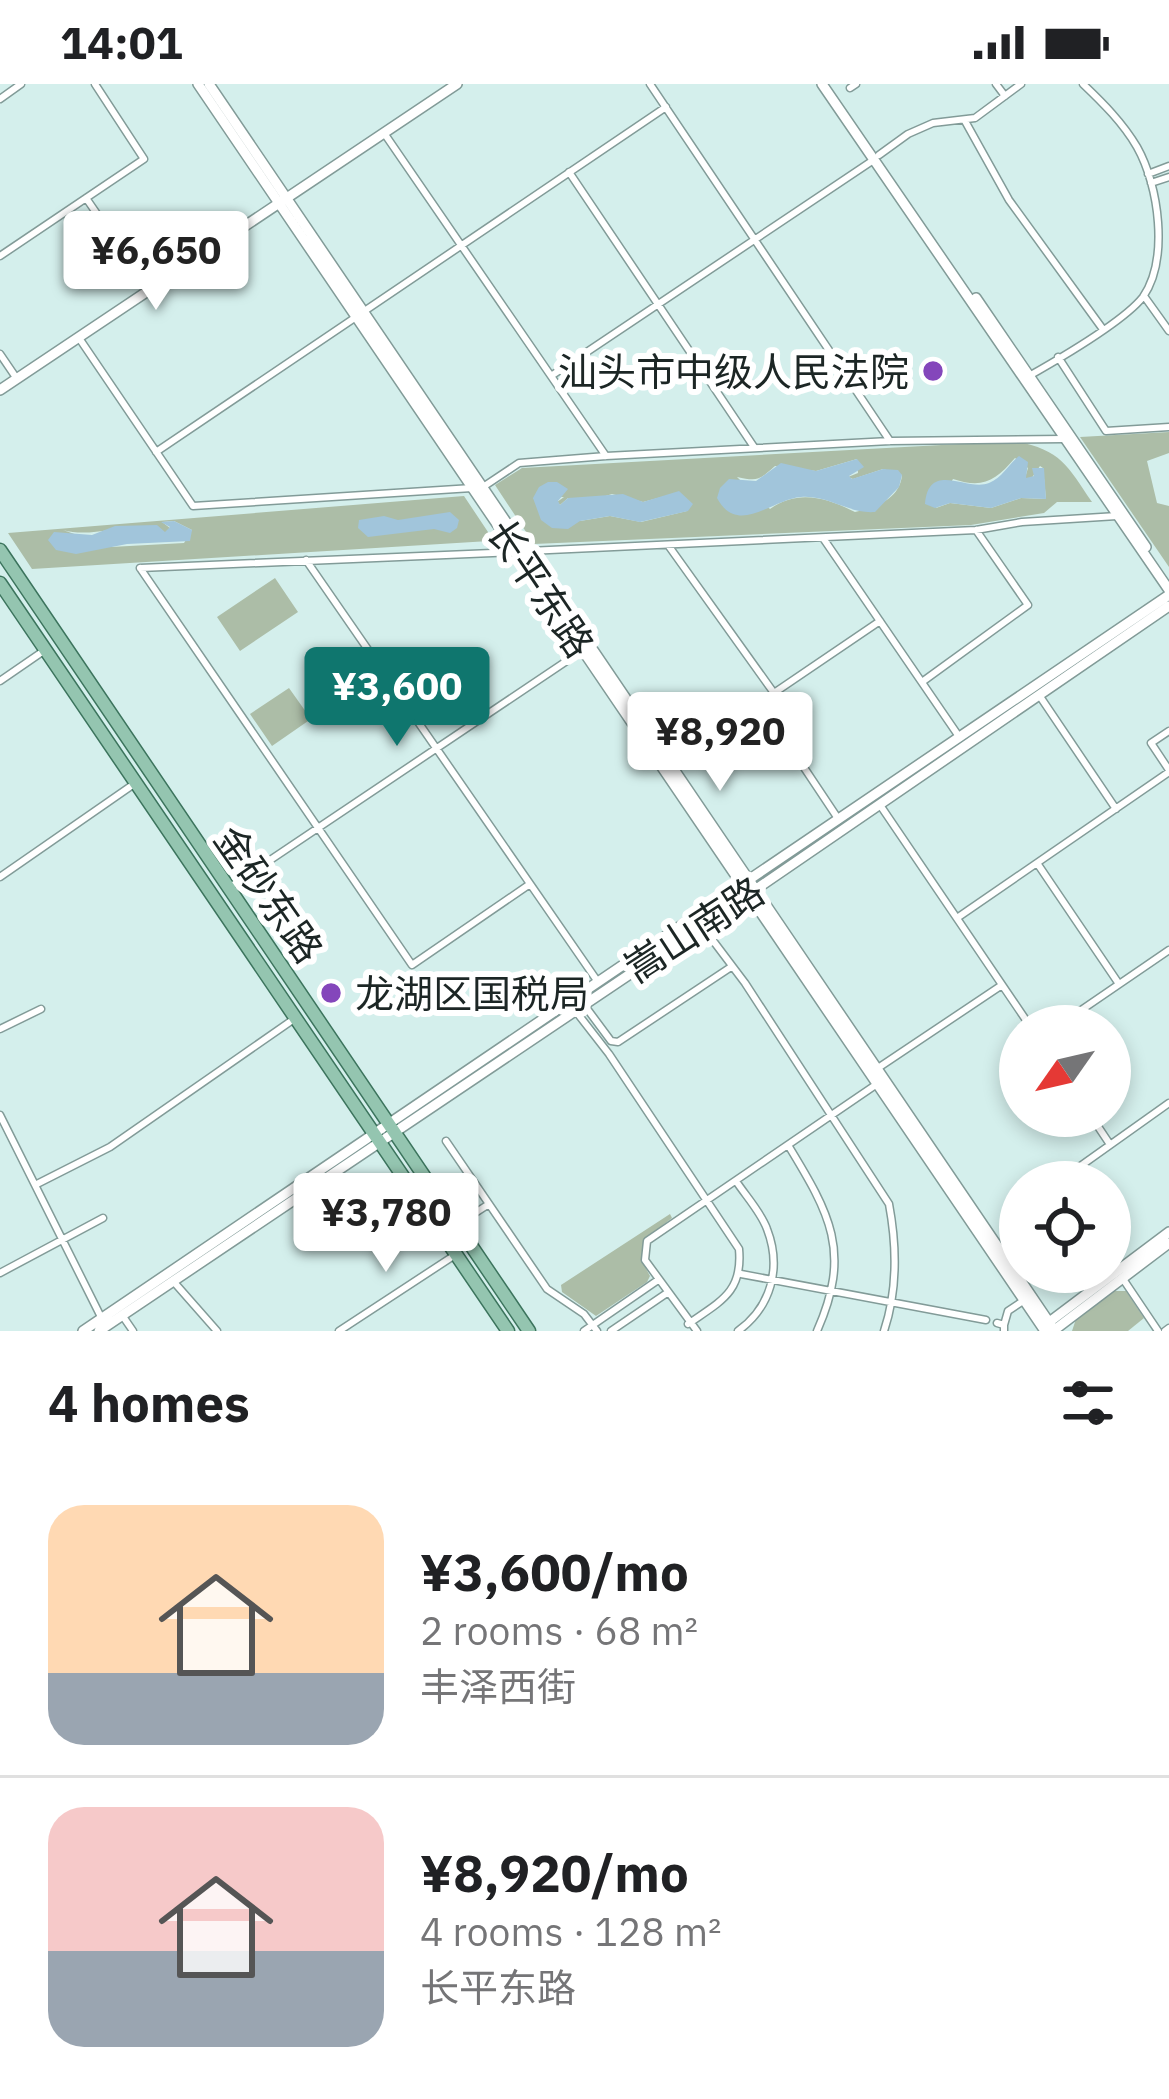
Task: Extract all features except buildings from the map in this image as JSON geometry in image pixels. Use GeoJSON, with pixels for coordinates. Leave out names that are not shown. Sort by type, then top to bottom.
{"type":"FeatureCollection","features":[{"type":"Feature","properties":{"kind":"main road","name":"金砂东路"},"geometry":{"type":"LineString","coordinates":[[0,550],[529,1331]]}},
{"type":"Feature","properties":{"kind":"main road","name":"金砂东路"},"geometry":{"type":"LineString","coordinates":[[0,584],[508,1331]]}},
{"type":"Feature","properties":{"kind":"street"},"geometry":{"type":"LineString","coordinates":[[0,98],[21,84]]}},
{"type":"Feature","properties":{"kind":"street"},"geometry":{"type":"LineString","coordinates":[[0,256],[144,159],[94,84]]}},
{"type":"Feature","properties":{"kind":"street","name":"长平东路"},"geometry":{"type":"LineString","coordinates":[[198,84],[360,314],[1048,1329]]}},
{"type":"Feature","properties":{"kind":"street","name":"长平东路"},"geometry":{"type":"LineString","coordinates":[[208,84],[281,199]]}},
{"type":"Feature","properties":{"kind":"street"},"geometry":{"type":"LineString","coordinates":[[0,388],[447,84]]}},
{"type":"Feature","properties":{"kind":"street"},"geometry":{"type":"LineString","coordinates":[[0,388],[457,84]]}},
{"type":"Feature","properties":{"kind":"street"},"geometry":{"type":"LineString","coordinates":[[650,84],[890,441]]}},
{"type":"Feature","properties":{"kind":"street"},"geometry":{"type":"LineString","coordinates":[[826,84],[1169,581]]}},
{"type":"Feature","properties":{"kind":"street"},"geometry":{"type":"LineString","coordinates":[[996,84],[1005,96]]}},
{"type":"Feature","properties":{"kind":"street"},"geometry":{"type":"LineString","coordinates":[[551,376],[908,134],[933,123],[965,122],[1021,84]]}},
{"type":"Feature","properties":{"kind":"street"},"geometry":{"type":"LineString","coordinates":[[1026,378],[1144,296],[1160,252],[1148,174],[1127,133],[1083,84]]}},
{"type":"Feature","properties":{"kind":"street"},"geometry":{"type":"LineString","coordinates":[[156,452],[666,106]]}},
{"type":"Feature","properties":{"kind":"street"},"geometry":{"type":"LineString","coordinates":[[965,122],[1009,200],[1102,328]]}},
{"type":"Feature","properties":{"kind":"street"},"geometry":{"type":"LineString","coordinates":[[384,134],[606,455]]}},
{"type":"Feature","properties":{"kind":"street"},"geometry":{"type":"LineString","coordinates":[[1148,174],[1169,166]]}},
{"type":"Feature","properties":{"kind":"street"},"geometry":{"type":"LineString","coordinates":[[569,172],[754,447]]}},
{"type":"Feature","properties":{"kind":"street"},"geometry":{"type":"LineString","coordinates":[[1151,183],[1169,177]]}},
{"type":"Feature","properties":{"kind":"street"},"geometry":{"type":"LineString","coordinates":[[86,198],[148,288]]}},
{"type":"Feature","properties":{"kind":"street"},"geometry":{"type":"LineString","coordinates":[[1144,296],[1169,331]]}},
{"type":"Feature","properties":{"kind":"street"},"geometry":{"type":"LineString","coordinates":[[79,338],[193,506],[478,488],[519,463],[606,455],[890,441],[1064,439]]}},
{"type":"Feature","properties":{"kind":"street"},"geometry":{"type":"LineString","coordinates":[[0,354],[15,376]]}},
{"type":"Feature","properties":{"kind":"street"},"geometry":{"type":"LineString","coordinates":[[1058,358],[1106,431],[1169,428]]}},
{"type":"Feature","properties":{"kind":"street"},"geometry":{"type":"LineString","coordinates":[[1026,378],[1169,592]]}},
{"type":"Feature","properties":{"kind":"street"},"geometry":{"type":"LineString","coordinates":[[530,884],[412,965],[140,568],[976,530],[1117,516]]}},
{"type":"Feature","properties":{"kind":"street"},"geometry":{"type":"LineString","coordinates":[[922,682],[1028,605],[976,530]]}},
{"type":"Feature","properties":{"kind":"street"},"geometry":{"type":"LineString","coordinates":[[823,538],[960,738]]}},
{"type":"Feature","properties":{"kind":"street"},"geometry":{"type":"LineString","coordinates":[[667,544],[774,693]]}},
{"type":"Feature","properties":{"kind":"street"},"geometry":{"type":"LineString","coordinates":[[306,560],[598,982]]}},
{"type":"Feature","properties":{"kind":"street","name":"嵩山南路"},"geometry":{"type":"LineString","coordinates":[[392,1126],[701,926],[839,820],[877,800],[1169,592]]}},
{"type":"Feature","properties":{"kind":"street","name":"嵩山南路"},"geometry":{"type":"LineString","coordinates":[[83,1331],[122,1315],[598,982],[750,887],[1169,606]]}},
{"type":"Feature","properties":{"kind":"street"},"geometry":{"type":"LineString","coordinates":[[668,766],[880,621]]}},
{"type":"Feature","properties":{"kind":"street"},"geometry":{"type":"LineString","coordinates":[[228,889],[586,647]]}},
{"type":"Feature","properties":{"kind":"street"},"geometry":{"type":"LineString","coordinates":[[0,680],[45,650]]}},
{"type":"Feature","properties":{"kind":"street"},"geometry":{"type":"LineString","coordinates":[[1039,695],[1115,809]]}},
{"type":"Feature","properties":{"kind":"street"},"geometry":{"type":"LineString","coordinates":[[760,703],[839,820]]}},
{"type":"Feature","properties":{"kind":"street"},"geometry":{"type":"LineString","coordinates":[[956,918],[1169,771],[1151,743],[1169,731]]}},
{"type":"Feature","properties":{"kind":"street"},"geometry":{"type":"LineString","coordinates":[[0,877],[134,784]]}},
{"type":"Feature","properties":{"kind":"street"},"geometry":{"type":"LineString","coordinates":[[877,800],[1016,1005]]}},
{"type":"Feature","properties":{"kind":"street"},"geometry":{"type":"LineString","coordinates":[[1037,863],[1119,984]]}},
{"type":"Feature","properties":{"kind":"street","name":"长平东路"},"geometry":{"type":"LineString","coordinates":[[750,887],[878,1068],[1048,1329]]}},
{"type":"Feature","properties":{"kind":"street"},"geometry":{"type":"LineString","coordinates":[[701,926],[889,1204],[896,1240],[894,1303],[884,1331]]}},
{"type":"Feature","properties":{"kind":"street"},"geometry":{"type":"LineString","coordinates":[[1088,1005],[1168,952]]}},
{"type":"Feature","properties":{"kind":"street"},"geometry":{"type":"LineString","coordinates":[[578,1006],[611,1041],[618,1042],[731,967]]}},
{"type":"Feature","properties":{"kind":"street"},"geometry":{"type":"LineString","coordinates":[[878,1068],[1002,985]]}},
{"type":"Feature","properties":{"kind":"street"},"geometry":{"type":"LineString","coordinates":[[578,1006],[739,1249],[741,1274],[725,1298],[688,1324]]}},
{"type":"Feature","properties":{"kind":"street"},"geometry":{"type":"LineString","coordinates":[[0,1029],[41,1009]]}},
{"type":"Feature","properties":{"kind":"street"},"geometry":{"type":"LineString","coordinates":[[35,1185],[110,1147],[294,1019]]}},
{"type":"Feature","properties":{"kind":"street"},"geometry":{"type":"LineString","coordinates":[[697,1331],[644,1261],[647,1241],[878,1084]]}},
{"type":"Feature","properties":{"kind":"street"},"geometry":{"type":"LineString","coordinates":[[1085,1161],[1169,1103]]}},
{"type":"Feature","properties":{"kind":"street"},"geometry":{"type":"LineString","coordinates":[[0,1115],[100,1325]]}},
{"type":"Feature","properties":{"kind":"street"},"geometry":{"type":"LineString","coordinates":[[1105,1137],[1109,1143]]}},
{"type":"Feature","properties":{"kind":"street","name":"嵩山南路"},"geometry":{"type":"LineString","coordinates":[[100,1325],[375,1138]]}},
{"type":"Feature","properties":{"kind":"street"},"geometry":{"type":"LineString","coordinates":[[446,1141],[547,1289],[595,1328]]}},
{"type":"Feature","properties":{"kind":"street"},"geometry":{"type":"LineString","coordinates":[[788,1145],[817,1192],[833,1238],[834,1292],[817,1331]]}},
{"type":"Feature","properties":{"kind":"street"},"geometry":{"type":"LineString","coordinates":[[736,1180],[767,1229],[774,1280],[762,1310],[738,1331]]}},
{"type":"Feature","properties":{"kind":"street"},"geometry":{"type":"LineString","coordinates":[[458,1224],[489,1204]]}},
{"type":"Feature","properties":{"kind":"street"},"geometry":{"type":"LineString","coordinates":[[0,1273],[104,1218]]}},
{"type":"Feature","properties":{"kind":"street"},"geometry":{"type":"LineString","coordinates":[[1131,1265],[1169,1232]]}},
{"type":"Feature","properties":{"kind":"street"},"geometry":{"type":"LineString","coordinates":[[1131,1267],[1169,1243]]}},
{"type":"Feature","properties":{"kind":"street"},"geometry":{"type":"LineString","coordinates":[[339,1331],[455,1255]]}},
{"type":"Feature","properties":{"kind":"street"},"geometry":{"type":"LineString","coordinates":[[741,1274],[986,1320]]}},
{"type":"Feature","properties":{"kind":"street"},"geometry":{"type":"LineString","coordinates":[[584,1331],[595,1328],[658,1280]]}},
{"type":"Feature","properties":{"kind":"street"},"geometry":{"type":"LineString","coordinates":[[172,1281],[217,1331]]}},
{"type":"Feature","properties":{"kind":"street"},"geometry":{"type":"LineString","coordinates":[[1131,1289],[1162,1330]]}},
{"type":"Feature","properties":{"kind":"street"},"geometry":{"type":"LineString","coordinates":[[611,1331],[667,1293]]}},
{"type":"Feature","properties":{"kind":"street"},"geometry":{"type":"LineString","coordinates":[[1048,1329],[1095,1293]]}},
{"type":"Feature","properties":{"kind":"street"},"geometry":{"type":"LineString","coordinates":[[1002,1326],[1007,1312],[1024,1300]]}},
{"type":"Feature","properties":{"kind":"street"},"geometry":{"type":"LineString","coordinates":[[122,1315],[133,1331]]}},
{"type":"Feature","properties":{"kind":"green space"},"geometry":{"type":"Polygon","coordinates":[[[1169,432],[1169,453],[1147,461],[1157,503],[1169,506],[1169,567],[1080,437],[1169,432]]]}},
{"type":"Feature","properties":{"kind":"green space"},"geometry":{"type":"Polygon","coordinates":[[[1015,441],[1053,454],[1092,502],[1057,502],[1044,513],[971,525],[534,544],[495,485],[522,468],[1015,441]],[[1015,458],[988,481],[953,479],[936,508],[950,503],[991,508],[1021,498],[1046,499],[1043,468],[1031,479],[1025,478],[1028,468],[1015,458]],[[857,459],[816,471],[775,466],[759,478],[737,477],[770,509],[802,497],[855,512],[892,496],[902,475],[883,469],[853,479],[848,477],[858,473],[857,459]],[[612,494],[568,498],[560,505],[557,502],[564,497],[533,498],[580,521],[610,516],[641,522],[687,511],[673,494],[643,502],[612,494]]]}},
{"type":"Feature","properties":{"kind":"green space"},"geometry":{"type":"Polygon","coordinates":[[[464,496],[489,541],[32,569],[8,533],[464,496]],[[174,521],[162,522],[170,528],[165,533],[140,527],[63,530],[111,547],[184,543],[192,530],[174,521]]]}},
{"type":"Feature","properties":{"kind":"green space"},"geometry":{"type":"Polygon","coordinates":[[[275,578],[298,612],[240,651],[217,617],[275,578]]]}},
{"type":"Feature","properties":{"kind":"green space"},"geometry":{"type":"Polygon","coordinates":[[[289,688],[311,719],[272,746],[250,714],[289,688]]]}},
{"type":"Feature","properties":{"kind":"green space"},"geometry":{"type":"Polygon","coordinates":[[[670,1214],[672,1218],[644,1240],[647,1282],[596,1316],[562,1292],[561,1285],[670,1214]]]}},
{"type":"Feature","properties":{"kind":"green space"},"geometry":{"type":"Polygon","coordinates":[[[1111,1293],[1127,1293],[1144,1318],[1128,1331],[1072,1331],[1076,1319],[1111,1293]]]}},
{"type":"Feature","properties":{"kind":"water"},"geometry":{"type":"Polygon","coordinates":[[[1019,456],[1028,462],[1026,478],[1034,476],[1032,468],[1044,468],[1046,499],[1021,498],[991,508],[925,504],[934,483],[989,483],[1019,456]]]}},
{"type":"Feature","properties":{"kind":"water"},"geometry":{"type":"Polygon","coordinates":[[[857,459],[864,467],[849,476],[852,479],[883,469],[902,475],[899,487],[875,512],[801,497],[735,515],[717,498],[729,479],[756,481],[781,463],[816,471],[857,459]]]}},
{"type":"Feature","properties":{"kind":"water"},"geometry":{"type":"Polygon","coordinates":[[[548,482],[568,489],[560,505],[568,498],[623,494],[643,502],[679,491],[693,504],[688,511],[640,522],[610,516],[580,521],[568,529],[552,528],[541,520],[533,498],[548,482]]]}},
{"type":"Feature","properties":{"kind":"water"},"geometry":{"type":"Polygon","coordinates":[[[450,512],[459,520],[450,533],[434,529],[368,537],[358,528],[359,520],[450,512]]]}},
{"type":"Feature","properties":{"kind":"water"},"geometry":{"type":"Polygon","coordinates":[[[174,521],[192,530],[190,541],[127,544],[76,554],[56,550],[48,540],[54,532],[92,535],[115,526],[157,525],[165,532],[170,527],[161,522],[174,521]]]}},
{"type":"Feature","properties":{"kind":"place","name":"汕头市中级人民法院"},"geometry":{"type":"Point","coordinates":[933,371]}},
{"type":"Feature","properties":{"kind":"place","name":"龙湖区国税局"},"geometry":{"type":"Point","coordinates":[331,993]}}]}
